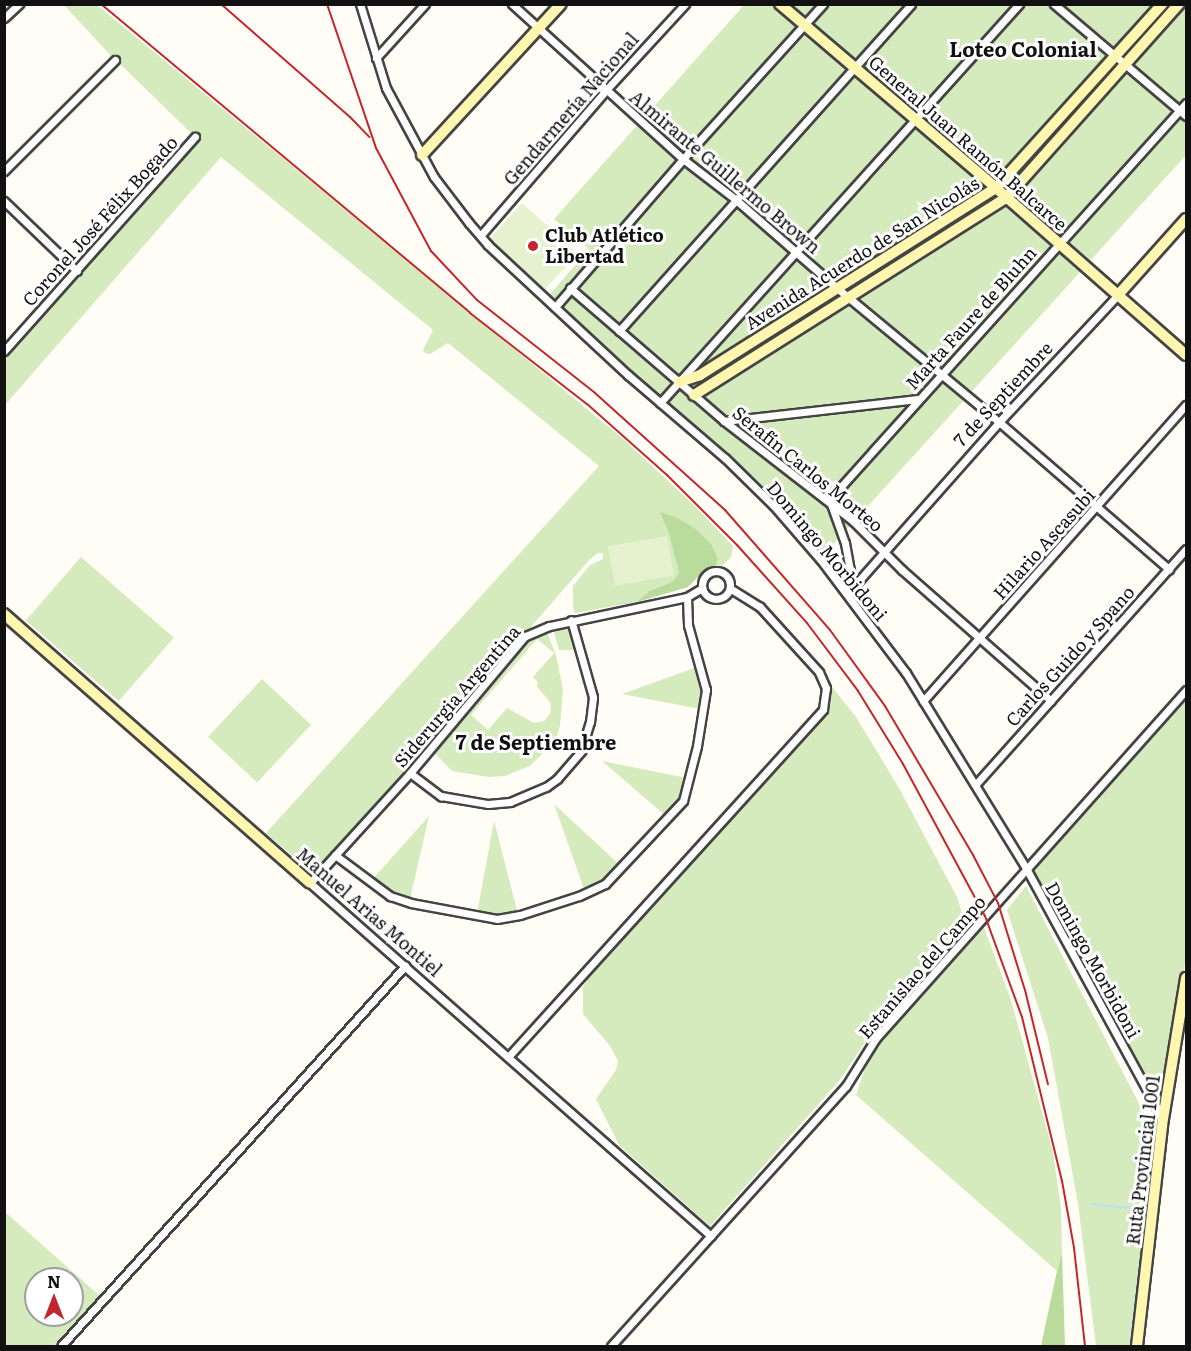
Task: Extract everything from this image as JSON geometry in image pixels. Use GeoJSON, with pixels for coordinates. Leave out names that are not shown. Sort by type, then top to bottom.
{"type":"FeatureCollection","features":[{"type":"Feature","properties":{"kind":"street"},"geometry":{"type":"LineString","coordinates":[[4,18],[19,4]]}},
{"type":"Feature","properties":{"kind":"street","name":"Domingo Morbidoni"},"geometry":{"type":"LineString","coordinates":[[360,4],[386,88],[434,177],[488,245],[773,505],[847,594],[906,673],[1027,870],[1163,1119]]}},
{"type":"Feature","properties":{"kind":"street"},"geometry":{"type":"LineString","coordinates":[[376,58],[425,4]]}},
{"type":"Feature","properties":{"kind":"street","name":"Almirante Guillermo Brown"},"geometry":{"type":"LineString","coordinates":[[512,4],[683,159],[999,422],[1168,569]]}},
{"type":"Feature","properties":{"kind":"street"},"geometry":{"type":"LineString","coordinates":[[422,155],[561,4]]}},
{"type":"Feature","properties":{"kind":"street","name":"Gendarmería Nacional"},"geometry":{"type":"LineString","coordinates":[[481,235],[606,90],[685,4]]}},
{"type":"Feature","properties":{"kind":"street","name":"General Juan Ramón Balcarce"},"geometry":{"type":"LineString","coordinates":[[780,4],[1060,243],[1186,355]]}},
{"type":"Feature","properties":{"kind":"street"},"geometry":{"type":"LineString","coordinates":[[555,306],[683,159],[823,4]]}},
{"type":"Feature","properties":{"kind":"street"},"geometry":{"type":"LineString","coordinates":[[619,331],[911,4]]}},
{"type":"Feature","properties":{"kind":"street"},"geometry":{"type":"LineString","coordinates":[[679,382],[1019,4]]}},
{"type":"Feature","properties":{"kind":"street"},"geometry":{"type":"LineString","coordinates":[[1054,4],[1186,116]]}},
{"type":"Feature","properties":{"kind":"street","name":"Avenida Acuerdo de San Nicolás"},"geometry":{"type":"LineString","coordinates":[[660,403],[679,382],[700,375],[996,188],[1162,4]]}},
{"type":"Feature","properties":{"kind":"street","name":"Avenida Acuerdo de San Nicolás"},"geometry":{"type":"LineString","coordinates":[[694,395],[847,296],[1006,198],[1179,4]]}},
{"type":"Feature","properties":{"kind":"street"},"geometry":{"type":"LineString","coordinates":[[4,171],[115,60]]}},
{"type":"Feature","properties":{"kind":"street","name":"Marta Faure de Bluhn"},"geometry":{"type":"LineString","coordinates":[[829,502],[940,374],[1186,103]]}},
{"type":"Feature","properties":{"kind":"street","name":"Coronel José Félix Bogado"},"geometry":{"type":"LineString","coordinates":[[4,351],[195,137]]}},
{"type":"Feature","properties":{"kind":"street"},"geometry":{"type":"LineString","coordinates":[[4,201],[77,271]]}},
{"type":"Feature","properties":{"kind":"street","name":"7 de Septiembre"},"geometry":{"type":"LineString","coordinates":[[847,594],[999,422],[1186,219]]}},
{"type":"Feature","properties":{"kind":"street","name":"Serafín Carlos Morteo"},"geometry":{"type":"LineString","coordinates":[[570,288],[724,421],[829,502],[979,639],[1051,700]]}},
{"type":"Feature","properties":{"kind":"street"},"geometry":{"type":"LineString","coordinates":[[724,421],[918,399]]}},
{"type":"Feature","properties":{"kind":"street","name":"Hilario Ascasubi"},"geometry":{"type":"LineString","coordinates":[[923,701],[1098,507],[1141,454],[1186,405]]}},
{"type":"Feature","properties":{"kind":"street"},"geometry":{"type":"LineString","coordinates":[[829,502],[845,543],[852,587]]}},
{"type":"Feature","properties":{"kind":"street","name":"Carlos Guido y Spano"},"geometry":{"type":"LineString","coordinates":[[976,784],[1186,549]]}},
{"type":"Feature","properties":{"kind":"street","name":"Siderurgia Argentina"},"geometry":{"type":"LineString","coordinates":[[310,883],[410,773],[520,641],[535,630],[571,620],[687,597],[702,588],[705,576],[716,571],[727,576],[731,589]]}},
{"type":"Feature","properties":{"kind":"street"},"geometry":{"type":"LineString","coordinates":[[508,1057],[823,709],[826,688],[819,672],[760,607],[731,589],[727,595],[718,600],[708,597],[702,588]]}},
{"type":"Feature","properties":{"kind":"street"},"geometry":{"type":"LineString","coordinates":[[335,855],[390,896],[422,905],[497,919],[520,915],[579,896],[605,884],[683,801],[697,746],[706,690],[688,625],[687,597]]}},
{"type":"Feature","properties":{"kind":"street","name":"Manuel Arias Montiel"},"geometry":{"type":"LineString","coordinates":[[4,614],[711,1236]]}},
{"type":"Feature","properties":{"kind":"street"},"geometry":{"type":"LineString","coordinates":[[410,773],[441,796],[489,804],[510,802],[544,788],[557,779],[581,751],[590,722],[593,697],[571,620]]}},
{"type":"Feature","properties":{"kind":"street","name":"Estanislao del Campo"},"geometry":{"type":"LineString","coordinates":[[611,1347],[846,1086],[876,1038],[1186,690]]}},
{"type":"Feature","properties":{"kind":"street"},"geometry":{"type":"LineString","coordinates":[[61,1347],[405,966]]}},
{"type":"Feature","properties":{"kind":"street","name":"Ruta Provincial 1001"},"geometry":{"type":"LineString","coordinates":[[1137,1347],[1163,1119],[1186,978]]}},
{"type":"Feature","properties":{"kind":"green space"},"geometry":{"type":"Polygon","coordinates":[[[64,5],[97,5],[622,438],[694,505],[733,546],[731,557],[723,565],[716,566],[718,559],[712,545],[696,529],[678,518],[661,513],[679,573],[672,582],[649,591],[637,602],[575,613],[573,586],[590,565],[603,559],[603,553],[598,553],[590,559],[315,875],[266,833],[599,466],[448,343],[430,354],[425,353],[423,350],[433,330],[221,157],[5,405],[5,358],[199,138],[197,133],[190,132],[119,63],[119,59],[112,57],[64,5]]]}},
{"type":"Feature","properties":{"kind":"green space"},"geometry":{"type":"Polygon","coordinates":[[[744,5],[1186,5],[1186,155],[820,559],[773,505],[546,299],[589,249],[554,219],[744,5]]]}},
{"type":"Feature","properties":{"kind":"green space","name":"Club Atlético Libertad"},"geometry":{"type":"Polygon","coordinates":[[[522,203],[578,253],[545,290],[489,239],[522,203]]]}},
{"type":"Feature","properties":{"kind":"green space"},"geometry":{"type":"Polygon","coordinates":[[[660,512],[678,518],[696,529],[712,545],[718,559],[716,566],[705,570],[688,587],[637,602],[649,591],[672,582],[679,573],[669,534],[660,512]]]}},
{"type":"Feature","properties":{"kind":"green space"},"geometry":{"type":"Polygon","coordinates":[[[667,536],[674,575],[615,586],[608,546],[667,536]]]}},
{"type":"Feature","properties":{"kind":"green space"},"geometry":{"type":"Polygon","coordinates":[[[81,557],[174,638],[119,701],[26,620],[81,557]]]}},
{"type":"Feature","properties":{"kind":"green space"},"geometry":{"type":"Polygon","coordinates":[[[567,627],[571,629],[576,650],[559,650],[553,629],[567,627]]]}},
{"type":"Feature","properties":{"kind":"green space"},"geometry":{"type":"Polygon","coordinates":[[[546,630],[556,655],[563,689],[560,726],[555,741],[530,766],[505,776],[488,777],[452,771],[432,750],[525,642],[546,630]],[[537,639],[471,715],[488,730],[507,708],[534,723],[544,721],[550,714],[551,703],[537,687],[538,682],[533,677],[554,653],[537,639]]]}},
{"type":"Feature","properties":{"kind":"green space"},"geometry":{"type":"Polygon","coordinates":[[[697,667],[704,690],[700,709],[622,694],[697,667]]]}},
{"type":"Feature","properties":{"kind":"green space"},"geometry":{"type":"Polygon","coordinates":[[[262,679],[311,725],[257,782],[208,737],[262,679]]]}},
{"type":"Feature","properties":{"kind":"green space"},"geometry":{"type":"Polygon","coordinates":[[[829,683],[856,717],[899,788],[957,897],[965,923],[961,934],[868,1038],[839,1081],[710,1226],[619,1145],[596,1099],[616,1070],[618,1061],[610,1046],[583,1014],[583,987],[592,973],[827,710],[829,683]]]}},
{"type":"Feature","properties":{"kind":"green space"},"geometry":{"type":"Polygon","coordinates":[[[1186,695],[1186,956],[1162,1111],[1031,869],[1114,772],[1186,695]]]}},
{"type":"Feature","properties":{"kind":"green space"},"geometry":{"type":"Polygon","coordinates":[[[602,761],[687,778],[680,800],[667,817],[602,761]]]}},
{"type":"Feature","properties":{"kind":"green space"},"geometry":{"type":"Polygon","coordinates":[[[554,804],[621,866],[604,883],[585,892],[554,804]]]}},
{"type":"Feature","properties":{"kind":"green space"},"geometry":{"type":"Polygon","coordinates":[[[429,816],[410,899],[391,893],[371,881],[429,816]]]}},
{"type":"Feature","properties":{"kind":"green space"},"geometry":{"type":"Polygon","coordinates":[[[494,821],[518,914],[496,917],[477,914],[494,821]]]}},
{"type":"Feature","properties":{"kind":"green space"},"geometry":{"type":"Polygon","coordinates":[[[1026,886],[1144,1113],[1154,1139],[1129,1346],[1096,1346],[1078,1204],[1048,1038],[1007,910],[1026,886]]]}},
{"type":"Feature","properties":{"kind":"green space"},"geometry":{"type":"Polygon","coordinates":[[[983,925],[1011,1000],[1053,1152],[1061,1209],[1062,1252],[1057,1271],[856,1095],[869,1057],[983,925]]]}},
{"type":"Feature","properties":{"kind":"green space"},"geometry":{"type":"Polygon","coordinates":[[[4,1211],[67,1267],[24,1267],[24,1327],[71,1327],[53,1346],[5,1346],[4,1211]]]}},
{"type":"Feature","properties":{"kind":"green space"},"geometry":{"type":"Polygon","coordinates":[[[1062,1252],[1065,1346],[1041,1346],[1057,1271],[1062,1252]]]}},
{"type":"Feature","properties":{"kind":"green space"},"geometry":{"type":"Polygon","coordinates":[[[84,1282],[100,1296],[84,1313],[84,1282]]]}},
{"type":"Feature","properties":{"kind":"waterway"},"geometry":{"type":"LineString","coordinates":[[1092,1204],[1140,1209],[1146,1212],[1130,1346]]}},
{"type":"Feature","properties":{"kind":"railway"},"geometry":{"type":"LineString","coordinates":[[101,4],[470,313],[587,404],[667,475],[737,545],[807,623],[858,691],[903,764],[985,916],[1022,1017],[1062,1181],[1074,1248],[1085,1346]]}},
{"type":"Feature","properties":{"kind":"railway"},"geometry":{"type":"LineString","coordinates":[[221,4],[350,117],[369,137]]}},
{"type":"Feature","properties":{"kind":"railway"},"geometry":{"type":"LineString","coordinates":[[327,4],[376,148],[431,251],[477,300],[595,393],[725,510],[830,630],[885,706],[973,855],[998,903],[1025,990],[1048,1084]]}},
{"type":"Feature","properties":{"kind":"place","name":"Club Atlético Libertad"},"geometry":{"type":"Point","coordinates":[533,246]}},
{"type":"Feature","properties":{"kind":"district","name":"Loteo Colonial"},"geometry":{"type":"Point","coordinates":[1023,48]}},
{"type":"Feature","properties":{"kind":"district","name":"7 de Septiembre"},"geometry":{"type":"Point","coordinates":[536,741]}}]}
